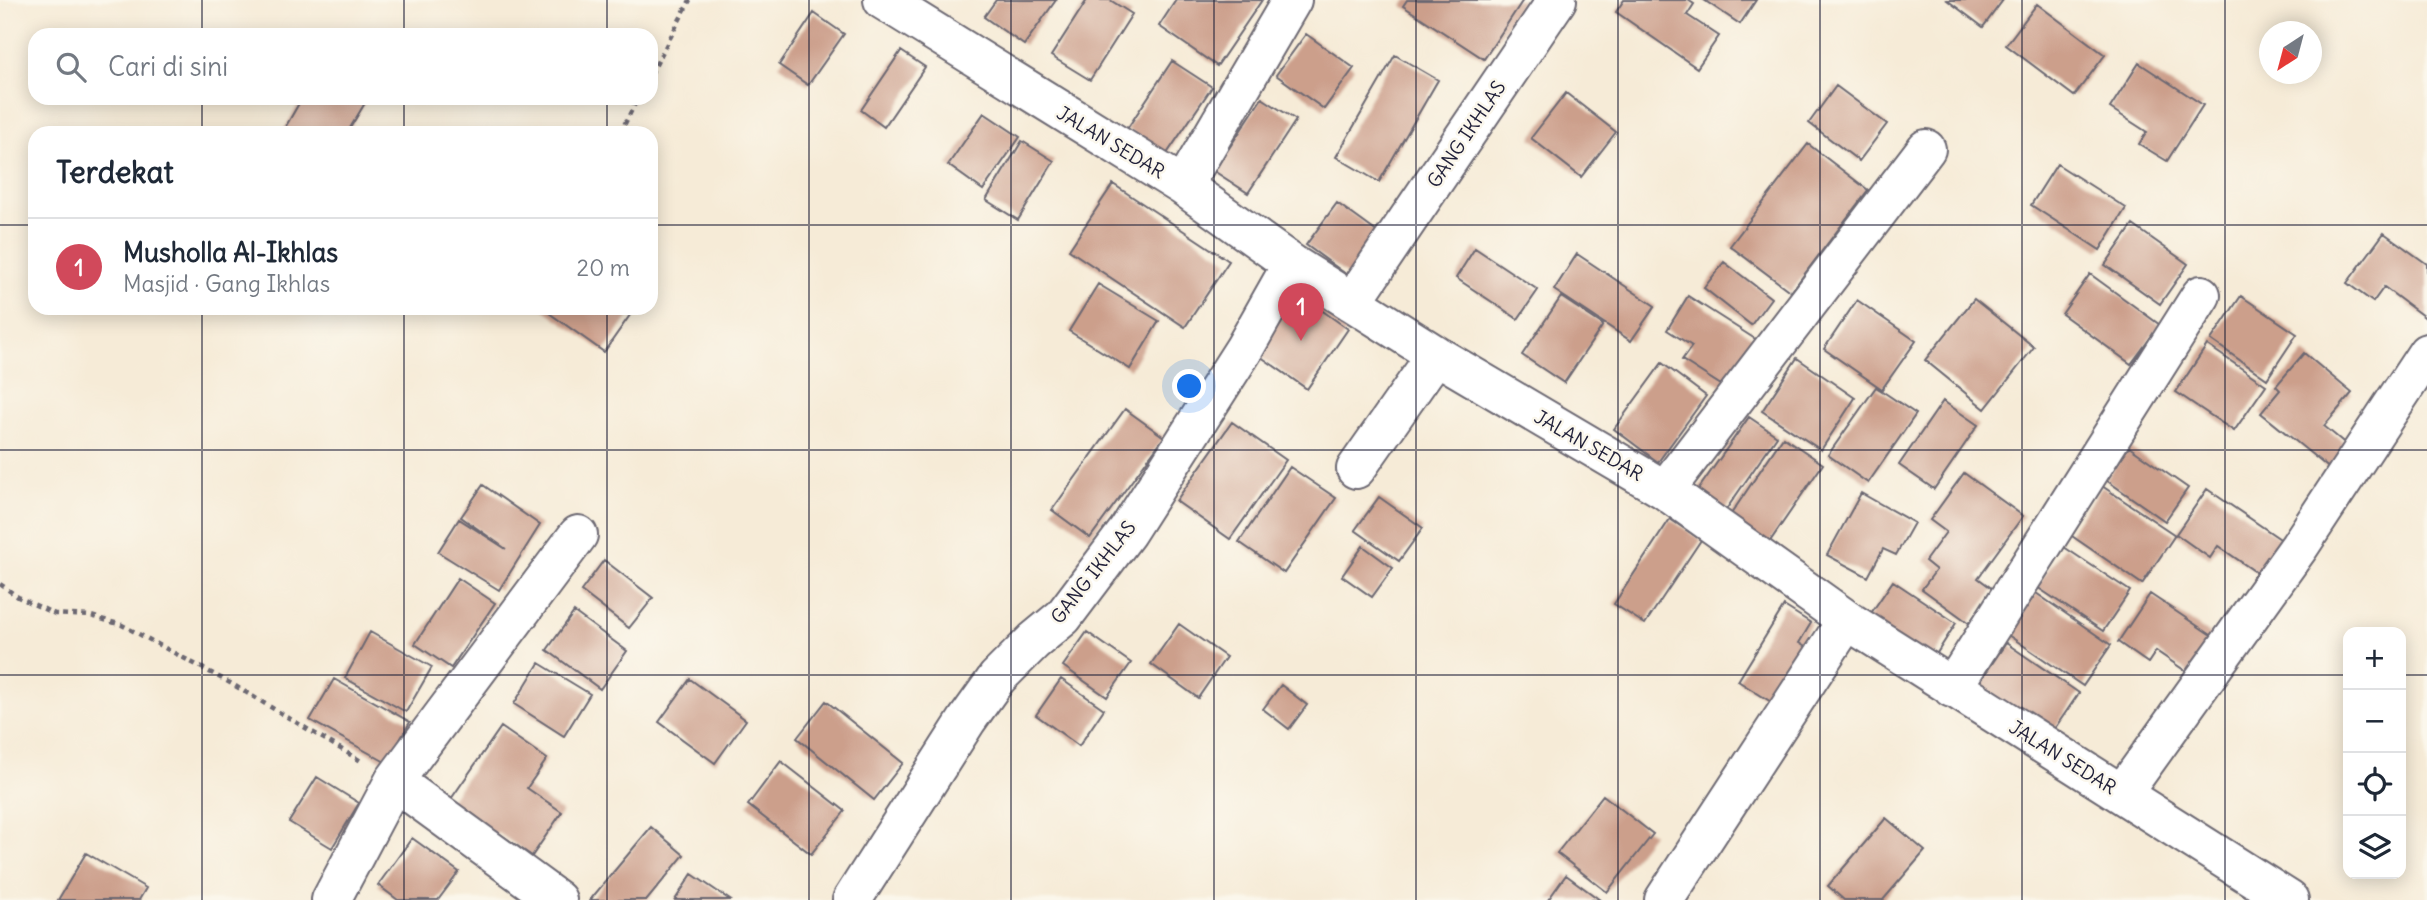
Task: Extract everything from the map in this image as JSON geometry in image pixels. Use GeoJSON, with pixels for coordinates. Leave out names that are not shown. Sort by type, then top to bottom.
{"type":"FeatureCollection","features":[{"type":"Feature","properties":{"kind":"street","name":"JALAN SEDAR"},"geometry":{"type":"LineString","coordinates":[[883,0],[1183,186],[1292,264],[1436,355],[1665,490],[1847,620],[2289,900]]}},
{"type":"Feature","properties":{"kind":"street"},"geometry":{"type":"LineString","coordinates":[[1183,186],[1292,0]]}},
{"type":"Feature","properties":{"kind":"street","name":"GANG IKHLAS"},"geometry":{"type":"LineString","coordinates":[[1352,302],[1557,0]]}},
{"type":"Feature","properties":{"kind":"street"},"geometry":{"type":"LineString","coordinates":[[1665,490],[1926,149]]}},
{"type":"Feature","properties":{"kind":"street","name":"GANG IKHLAS"},"geometry":{"type":"LineString","coordinates":[[852,900],[967,720],[998,678],[1034,641],[1063,617],[1127,532],[1244,349],[1292,264]]}},
{"type":"Feature","properties":{"kind":"street"},"geometry":{"type":"LineString","coordinates":[[1952,688],[2202,295]]}},
{"type":"Feature","properties":{"kind":"street"},"geometry":{"type":"LineString","coordinates":[[2122,794],[2299,547],[2427,353]]}},
{"type":"Feature","properties":{"kind":"street"},"geometry":{"type":"LineString","coordinates":[[1356,469],[1436,355]]}},
{"type":"Feature","properties":{"kind":"street"},"geometry":{"type":"LineString","coordinates":[[331,900],[394,781],[578,535]]}},
{"type":"Feature","properties":{"kind":"street"},"geometry":{"type":"LineString","coordinates":[[1664,900],[1847,620]]}},
{"type":"Feature","properties":{"kind":"street"},"geometry":{"type":"LineString","coordinates":[[394,781],[557,900]]}},
{"type":"Feature","properties":{"kind":"path"},"geometry":{"type":"LineString","coordinates":[[658,61],[690,0]]}},
{"type":"Feature","properties":{"kind":"path"},"geometry":{"type":"LineString","coordinates":[[624,126],[634,105]]}},
{"type":"Feature","properties":{"kind":"path"},"geometry":{"type":"LineString","coordinates":[[0,584],[18,597],[55,614],[91,616],[122,625],[232,684],[394,781]]}},
{"type":"Feature","properties":{"kind":"building"},"geometry":{"type":"Polygon","coordinates":[[[996,0],[1056,0],[1024,45],[984,17],[996,0]]]}},
{"type":"Feature","properties":{"kind":"building"},"geometry":{"type":"Polygon","coordinates":[[[1087,0],[1110,0],[1132,14],[1090,80],[1051,56],[1087,0]]]}},
{"type":"Feature","properties":{"kind":"building"},"geometry":{"type":"Polygon","coordinates":[[[1176,0],[1262,0],[1217,66],[1159,26],[1176,0]]]}},
{"type":"Feature","properties":{"kind":"building"},"geometry":{"type":"Polygon","coordinates":[[[1407,0],[1523,0],[1484,59],[1403,6],[1407,0]]]}},
{"type":"Feature","properties":{"kind":"building"},"geometry":{"type":"Polygon","coordinates":[[[1624,0],[1688,0],[1694,4],[1687,15],[1719,36],[1697,68],[1616,12],[1624,0]]]}},
{"type":"Feature","properties":{"kind":"building"},"geometry":{"type":"Polygon","coordinates":[[[1704,0],[1756,0],[1740,24],[1704,0]]]}},
{"type":"Feature","properties":{"kind":"building"},"geometry":{"type":"Polygon","coordinates":[[[1947,0],[2003,0],[1983,27],[1947,0]]]}},
{"type":"Feature","properties":{"kind":"building"},"geometry":{"type":"Polygon","coordinates":[[[2037,4],[2105,55],[2074,96],[2006,45],[2037,4]]]}},
{"type":"Feature","properties":{"kind":"building"},"geometry":{"type":"Polygon","coordinates":[[[814,13],[844,34],[808,85],[779,65],[814,13]]]}},
{"type":"Feature","properties":{"kind":"building"},"geometry":{"type":"Polygon","coordinates":[[[1306,34],[1354,68],[1324,109],[1276,75],[1306,34]]]}},
{"type":"Feature","properties":{"kind":"building"},"geometry":{"type":"Polygon","coordinates":[[[901,51],[925,67],[884,127],[861,110],[901,51]]]}},
{"type":"Feature","properties":{"kind":"building"},"geometry":{"type":"Polygon","coordinates":[[[1395,55],[1438,80],[1379,182],[1336,157],[1395,55]]]}},
{"type":"Feature","properties":{"kind":"building"},"geometry":{"type":"Polygon","coordinates":[[[1172,61],[1212,87],[1166,155],[1127,129],[1172,61]]]}},
{"type":"Feature","properties":{"kind":"building"},"geometry":{"type":"Polygon","coordinates":[[[2139,63],[2203,105],[2167,161],[2139,144],[2147,132],[2110,108],[2139,63]]]}},
{"type":"Feature","properties":{"kind":"building"},"geometry":{"type":"Polygon","coordinates":[[[1836,86],[1887,124],[1859,161],[1809,123],[1836,86]]]}},
{"type":"Feature","properties":{"kind":"building"},"geometry":{"type":"Polygon","coordinates":[[[1566,93],[1616,132],[1581,177],[1531,138],[1566,93]]]}},
{"type":"Feature","properties":{"kind":"building"},"geometry":{"type":"Polygon","coordinates":[[[1262,98],[1296,120],[1248,193],[1214,171],[1262,98]]]}},
{"type":"Feature","properties":{"kind":"building"},"geometry":{"type":"Polygon","coordinates":[[[298,105],[364,105],[351,126],[286,126],[298,105]]]}},
{"type":"Feature","properties":{"kind":"building"},"geometry":{"type":"Polygon","coordinates":[[[984,113],[1020,137],[983,190],[948,165],[984,113]]]}},
{"type":"Feature","properties":{"kind":"building"},"geometry":{"type":"Polygon","coordinates":[[[1022,141],[1054,161],[1018,220],[986,200],[1022,141]]]}},
{"type":"Feature","properties":{"kind":"building"},"geometry":{"type":"Polygon","coordinates":[[[1808,144],[1868,190],[1791,292],[1730,246],[1808,144]]]}},
{"type":"Feature","properties":{"kind":"building"},"geometry":{"type":"Polygon","coordinates":[[[2057,164],[2126,208],[2100,250],[2031,205],[2057,164]]]}},
{"type":"Feature","properties":{"kind":"building"},"geometry":{"type":"Polygon","coordinates":[[[1113,184],[1229,261],[1185,327],[1069,250],[1113,184]]]}},
{"type":"Feature","properties":{"kind":"building"},"geometry":{"type":"Polygon","coordinates":[[[1337,203],[1381,235],[1350,277],[1306,245],[1337,203]]]}},
{"type":"Feature","properties":{"kind":"building"},"geometry":{"type":"Polygon","coordinates":[[[2133,225],[2188,264],[2160,304],[2105,265],[2133,225]]]}},
{"type":"Feature","properties":{"kind":"building"},"geometry":{"type":"Polygon","coordinates":[[[2384,233],[2427,264],[2427,319],[2384,287],[2373,302],[2347,283],[2384,233]]]}},
{"type":"Feature","properties":{"kind":"building"},"geometry":{"type":"Polygon","coordinates":[[[1475,248],[1538,290],[1518,319],[1456,278],[1475,248]]]}},
{"type":"Feature","properties":{"kind":"building"},"geometry":{"type":"Polygon","coordinates":[[[1577,254],[1655,306],[1631,341],[1554,290],[1577,254]]]}},
{"type":"Feature","properties":{"kind":"building"},"geometry":{"type":"Polygon","coordinates":[[[1724,262],[1771,298],[1751,325],[1704,288],[1724,262]]]}},
{"type":"Feature","properties":{"kind":"building"},"geometry":{"type":"Polygon","coordinates":[[[2090,274],[2160,325],[2131,364],[2062,314],[2090,274]]]}},
{"type":"Feature","properties":{"kind":"building"},"geometry":{"type":"Polygon","coordinates":[[[1098,284],[1159,321],[1130,369],[1069,331],[1098,284]]]}},
{"type":"Feature","properties":{"kind":"building"},"geometry":{"type":"Polygon","coordinates":[[[1296,292],[1348,329],[1307,389],[1254,352],[1296,292]]]}},
{"type":"Feature","properties":{"kind":"building"},"geometry":{"type":"Polygon","coordinates":[[[1688,296],[1763,344],[1732,392],[1682,360],[1692,346],[1667,330],[1688,296]]]}},
{"type":"Feature","properties":{"kind":"building"},"geometry":{"type":"Polygon","coordinates":[[[2241,296],[2297,334],[2267,379],[2211,340],[2241,296]]]}},
{"type":"Feature","properties":{"kind":"building"},"geometry":{"type":"Polygon","coordinates":[[[1561,297],[1603,325],[1564,383],[1522,355],[1561,297]]]}},
{"type":"Feature","properties":{"kind":"building"},"geometry":{"type":"Polygon","coordinates":[[[1974,299],[2034,347],[1985,409],[1925,360],[1974,299]]]}},
{"type":"Feature","properties":{"kind":"building"},"geometry":{"type":"Polygon","coordinates":[[[1857,300],[1916,341],[1882,389],[1824,349],[1857,300]]]}},
{"type":"Feature","properties":{"kind":"building"},"geometry":{"type":"Polygon","coordinates":[[[552,315],[630,315],[604,352],[552,315]]]}},
{"type":"Feature","properties":{"kind":"building"},"geometry":{"type":"Polygon","coordinates":[[[2207,345],[2266,385],[2234,431],[2176,392],[2207,345]]]}},
{"type":"Feature","properties":{"kind":"building"},"geometry":{"type":"Polygon","coordinates":[[[2304,353],[2352,393],[2324,426],[2348,446],[2330,469],[2261,413],[2280,390],[2276,386],[2304,353]]]}},
{"type":"Feature","properties":{"kind":"building"},"geometry":{"type":"Polygon","coordinates":[[[1797,358],[1855,398],[1821,450],[1762,411],[1797,358]]]}},
{"type":"Feature","properties":{"kind":"building"},"geometry":{"type":"Polygon","coordinates":[[[1662,363],[1706,396],[1658,462],[1614,429],[1662,363]]]}},
{"type":"Feature","properties":{"kind":"building"},"geometry":{"type":"Polygon","coordinates":[[[1876,387],[1916,414],[1868,483],[1828,455],[1876,387]]]}},
{"type":"Feature","properties":{"kind":"building"},"geometry":{"type":"Polygon","coordinates":[[[1943,401],[1978,425],[1934,489],[1899,465],[1943,401]]]}},
{"type":"Feature","properties":{"kind":"building"},"geometry":{"type":"Polygon","coordinates":[[[1125,409],[1164,437],[1090,538],[1052,510],[1125,409]]]}},
{"type":"Feature","properties":{"kind":"building"},"geometry":{"type":"Polygon","coordinates":[[[1749,417],[1777,436],[1723,514],[1695,494],[1749,417]]]}},
{"type":"Feature","properties":{"kind":"building"},"geometry":{"type":"Polygon","coordinates":[[[1232,422],[1286,460],[1230,539],[1176,501],[1232,422]]]}},
{"type":"Feature","properties":{"kind":"building"},"geometry":{"type":"Polygon","coordinates":[[[1783,437],[1823,464],[1766,547],[1727,520],[1783,437]]]}},
{"type":"Feature","properties":{"kind":"building"},"geometry":{"type":"Polygon","coordinates":[[[2129,447],[2188,488],[2165,521],[2106,480],[2129,447]]]}},
{"type":"Feature","properties":{"kind":"building"},"geometry":{"type":"Polygon","coordinates":[[[1290,467],[1336,498],[1284,573],[1239,542],[1290,467]]]}},
{"type":"Feature","properties":{"kind":"building"},"geometry":{"type":"Polygon","coordinates":[[[1964,473],[2023,516],[1978,578],[1994,590],[1969,623],[1922,589],[1936,570],[1925,561],[1946,532],[1930,520],[1964,473]]]}},
{"type":"Feature","properties":{"kind":"building"},"geometry":{"type":"Polygon","coordinates":[[[483,485],[540,525],[499,590],[438,552],[459,519],[506,549],[461,517],[483,485]]]}},
{"type":"Feature","properties":{"kind":"building"},"geometry":{"type":"Polygon","coordinates":[[[2102,486],[2175,535],[2142,584],[2069,534],[2102,486]]]}},
{"type":"Feature","properties":{"kind":"building"},"geometry":{"type":"Polygon","coordinates":[[[2207,489],[2286,543],[2263,577],[2218,546],[2210,558],[2176,534],[2207,489]]]}},
{"type":"Feature","properties":{"kind":"building"},"geometry":{"type":"Polygon","coordinates":[[[1861,493],[1914,523],[1896,555],[1883,549],[1868,577],[1827,555],[1861,493]]]}},
{"type":"Feature","properties":{"kind":"building"},"geometry":{"type":"Polygon","coordinates":[[[1379,497],[1423,528],[1399,561],[1355,530],[1379,497]]]}},
{"type":"Feature","properties":{"kind":"building"},"geometry":{"type":"Polygon","coordinates":[[[1670,519],[1701,540],[1645,624],[1614,604],[1670,519]]]}},
{"type":"Feature","properties":{"kind":"building"},"geometry":{"type":"Polygon","coordinates":[[[1363,546],[1393,568],[1372,597],[1342,576],[1363,546]]]}},
{"type":"Feature","properties":{"kind":"building"},"geometry":{"type":"Polygon","coordinates":[[[2064,547],[2130,591],[2103,631],[2037,587],[2064,547]]]}},
{"type":"Feature","properties":{"kind":"building"},"geometry":{"type":"Polygon","coordinates":[[[604,560],[653,598],[629,628],[581,591],[604,560]]]}},
{"type":"Feature","properties":{"kind":"building"},"geometry":{"type":"Polygon","coordinates":[[[458,578],[495,603],[451,668],[415,644],[458,578]]]}},
{"type":"Feature","properties":{"kind":"building"},"geometry":{"type":"Polygon","coordinates":[[[1893,581],[1956,623],[1930,664],[1865,622],[1893,581]]]}},
{"type":"Feature","properties":{"kind":"building"},"geometry":{"type":"Polygon","coordinates":[[[2036,593],[2111,645],[2083,686],[2008,635],[2036,593]]]}},
{"type":"Feature","properties":{"kind":"building"},"geometry":{"type":"Polygon","coordinates":[[[2150,594],[2214,637],[2190,674],[2156,651],[2148,663],[2118,642],[2150,594]]]}},
{"type":"Feature","properties":{"kind":"building"},"geometry":{"type":"Polygon","coordinates":[[[1784,606],[1811,623],[1799,643],[1807,648],[1773,703],[1738,681],[1784,606]]]}},
{"type":"Feature","properties":{"kind":"building"},"geometry":{"type":"Polygon","coordinates":[[[574,612],[627,651],[600,689],[547,650],[574,612]]]}},
{"type":"Feature","properties":{"kind":"building"},"geometry":{"type":"Polygon","coordinates":[[[1179,624],[1226,657],[1198,698],[1151,664],[1179,624]]]}},
{"type":"Feature","properties":{"kind":"building"},"geometry":{"type":"Polygon","coordinates":[[[370,632],[432,667],[406,712],[345,678],[370,632]]]}},
{"type":"Feature","properties":{"kind":"building"},"geometry":{"type":"Polygon","coordinates":[[[1087,632],[1131,663],[1107,697],[1063,666],[1087,632]]]}},
{"type":"Feature","properties":{"kind":"building"},"geometry":{"type":"Polygon","coordinates":[[[2006,643],[2079,693],[2046,741],[1979,683],[2006,643]]]}},
{"type":"Feature","properties":{"kind":"building"},"geometry":{"type":"Polygon","coordinates":[[[539,663],[590,694],[564,736],[514,704],[539,663]]]}},
{"type":"Feature","properties":{"kind":"building"},"geometry":{"type":"Polygon","coordinates":[[[334,679],[410,722],[387,763],[310,720],[334,679]]]}},
{"type":"Feature","properties":{"kind":"building"},"geometry":{"type":"Polygon","coordinates":[[[690,679],[746,720],[715,763],[659,722],[690,679]]]}},
{"type":"Feature","properties":{"kind":"building"},"geometry":{"type":"Polygon","coordinates":[[[1061,679],[1104,709],[1079,746],[1036,715],[1061,679]]]}},
{"type":"Feature","properties":{"kind":"building"},"geometry":{"type":"Polygon","coordinates":[[[1281,685],[1307,705],[1289,729],[1263,709],[1281,685]]]}},
{"type":"Feature","properties":{"kind":"building"},"geometry":{"type":"Polygon","coordinates":[[[826,701],[903,763],[874,800],[797,738],[826,701]]]}},
{"type":"Feature","properties":{"kind":"building"},"geometry":{"type":"Polygon","coordinates":[[[501,727],[547,759],[527,788],[562,812],[532,856],[497,832],[488,845],[442,812],[501,727]]]}},
{"type":"Feature","properties":{"kind":"building"},"geometry":{"type":"Polygon","coordinates":[[[781,761],[845,811],[811,854],[748,805],[781,761]]]}},
{"type":"Feature","properties":{"kind":"building"},"geometry":{"type":"Polygon","coordinates":[[[317,777],[359,803],[332,848],[289,822],[317,777]]]}},
{"type":"Feature","properties":{"kind":"building"},"geometry":{"type":"Polygon","coordinates":[[[1603,795],[1653,834],[1607,892],[1557,853],[1603,795]]]}},
{"type":"Feature","properties":{"kind":"building"},"geometry":{"type":"Polygon","coordinates":[[[1886,818],[1925,851],[1883,900],[1844,900],[1828,886],[1886,818]]]}},
{"type":"Feature","properties":{"kind":"building"},"geometry":{"type":"Polygon","coordinates":[[[651,827],[684,855],[647,900],[590,900],[651,827]]]}},
{"type":"Feature","properties":{"kind":"building"},"geometry":{"type":"Polygon","coordinates":[[[412,838],[459,872],[438,900],[398,900],[378,885],[412,838]]]}},
{"type":"Feature","properties":{"kind":"building"},"geometry":{"type":"Polygon","coordinates":[[[86,853],[146,888],[139,900],[58,900],[86,853]]]}},
{"type":"Feature","properties":{"kind":"building"},"geometry":{"type":"Polygon","coordinates":[[[692,874],[730,900],[675,900],[692,874]]]}},
{"type":"Feature","properties":{"kind":"building"},"geometry":{"type":"Polygon","coordinates":[[[1566,875],[1600,900],[1548,900],[1566,875]]]}},
{"type":"Feature","properties":{"kind":"place","name":"Musholla Al-Ikhlas"},"geometry":{"type":"Point","coordinates":[1301,341]}}]}
